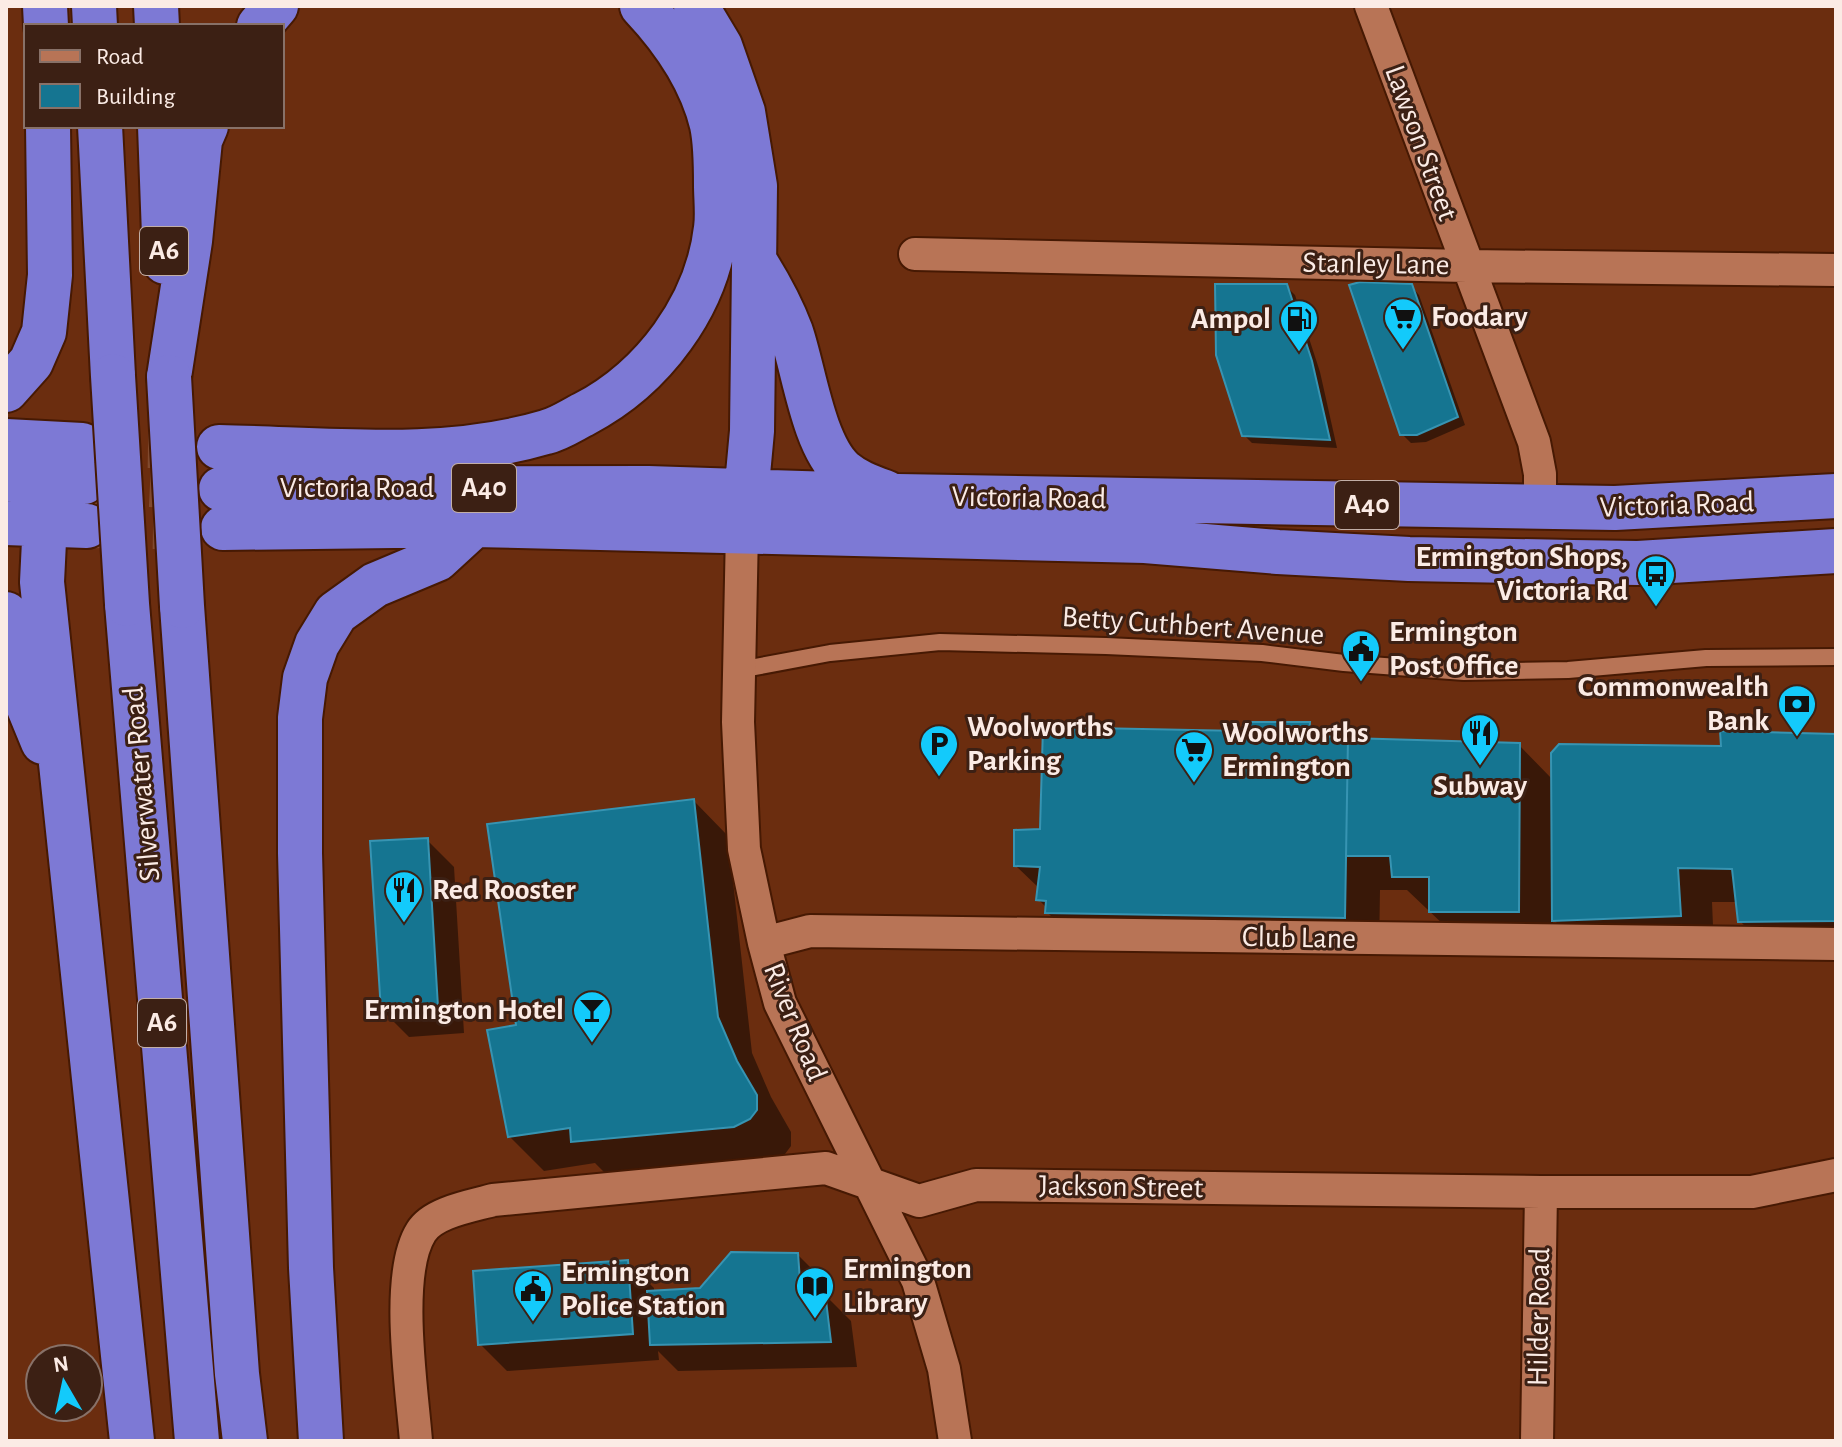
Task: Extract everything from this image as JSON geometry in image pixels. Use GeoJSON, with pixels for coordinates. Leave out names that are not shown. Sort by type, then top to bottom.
{"type":"FeatureCollection","features":[{"type":"Feature","properties":{"kind":"highway"},"geometry":{"type":"LineString","coordinates":[[261,24],[276,6]]}},
{"type":"Feature","properties":{"kind":"highway"},"geometry":{"type":"LineString","coordinates":[[221,488],[401,451],[485,446],[549,432],[601,405],[647,370],[680,326],[704,279],[716,228],[716,172],[712,125],[692,73],[663,28],[642,6]]}},
{"type":"Feature","properties":{"kind":"highway"},"geometry":{"type":"LineString","coordinates":[[696,6],[720,46],[743,112],[755,186],[752,431],[745,511]]}},
{"type":"Feature","properties":{"kind":"highway"},"geometry":{"type":"LineString","coordinates":[[6,390],[31,362],[44,332],[50,275],[48,128]]}},
{"type":"Feature","properties":{"kind":"highway","name":"Silverwater Road"},"geometry":{"type":"LineString","coordinates":[[100,128],[127,604],[197,1441]]}},
{"type":"Feature","properties":{"kind":"highway","name":"Silverwater Road"},"geometry":{"type":"LineString","coordinates":[[160,128],[169,377],[182,606],[237,1374],[245,1441]]}},
{"type":"Feature","properties":{"kind":"highway"},"geometry":{"type":"LineString","coordinates":[[169,377],[190,241],[200,140],[205,128]]}},
{"type":"Feature","properties":{"kind":"highway"},"geometry":{"type":"LineString","coordinates":[[754,260],[775,295],[790,330],[818,428],[830,455],[843,471],[863,485],[897,496]]}},
{"type":"Feature","properties":{"kind":"highway"},"geometry":{"type":"LineString","coordinates":[[6,441],[55,472],[46,524],[42,582],[132,1441]]}},
{"type":"Feature","properties":{"kind":"highway","name":"Victoria Road"},"geometry":{"type":"LineString","coordinates":[[221,488],[648,488],[745,511],[1278,552],[1409,559],[1638,563],[1836,551]]}},
{"type":"Feature","properties":{"kind":"highway","name":"Victoria Road"},"geometry":{"type":"LineString","coordinates":[[221,488],[474,525],[745,511],[897,496],[1540,508],[1615,508],[1836,496]]}},
{"type":"Feature","properties":{"kind":"highway"},"geometry":{"type":"LineString","coordinates":[[321,1441],[310,1252],[300,853],[300,718],[305,678],[317,644],[336,613],[375,585],[437,559],[474,525]]}},
{"type":"Feature","properties":{"kind":"highway"},"geometry":{"type":"LineString","coordinates":[[6,614],[20,686],[61,785]]}},
{"type":"Feature","properties":{"kind":"street","name":"Lawson Street"},"geometry":{"type":"LineString","coordinates":[[1371,6],[1534,442],[1540,474],[1540,508]]}},
{"type":"Feature","properties":{"kind":"street","name":"Stanley Lane"},"geometry":{"type":"LineString","coordinates":[[915,254],[1467,266],[1836,270]]}},
{"type":"Feature","properties":{"kind":"street","name":"River Road"},"geometry":{"type":"LineString","coordinates":[[745,511],[738,722],[744,849],[764,943],[780,1003],[918,1281],[944,1369],[955,1441]]}},
{"type":"Feature","properties":{"kind":"street","name":"Club Lane"},"geometry":{"type":"LineString","coordinates":[[764,943],[810,931],[1836,944]]}},
{"type":"Feature","properties":{"kind":"street","name":"Jackson Street"},"geometry":{"type":"LineString","coordinates":[[416,1441],[407,1314],[408,1267],[421,1230],[448,1212],[493,1200],[826,1168],[919,1201],[976,1185],[1752,1192],[1835,1177]]}},
{"type":"Feature","properties":{"kind":"street","name":"Hilder Road"},"geometry":{"type":"LineString","coordinates":[[1537,1441],[1541,1192]]}},
{"type":"Feature","properties":{"kind":"lane","name":"Betty Cuthbert Avenue"},"geometry":{"type":"LineString","coordinates":[[739,670],[830,653],[940,642],[1262,653],[1464,672],[1568,670],[1706,658],[1836,657]]}},
{"type":"Feature","properties":{"kind":"building","name":"Foodary"},"geometry":{"type":"Polygon","coordinates":[[[1360,282],[1412,284],[1458,417],[1417,435],[1400,435],[1349,285],[1360,282]]]}},
{"type":"Feature","properties":{"kind":"building"},"geometry":{"type":"Polygon","coordinates":[[[1215,284],[1287,284],[1312,361],[1330,440],[1242,436],[1216,355],[1215,284]]]}},
{"type":"Feature","properties":{"kind":"building","name":"Woolworths Ermington"},"geometry":{"type":"Polygon","coordinates":[[[1244,722],[1310,722],[1309,735],[1348,738],[1345,918],[1045,913],[1046,901],[1036,900],[1040,867],[1014,866],[1014,830],[1040,829],[1043,727],[1242,731],[1244,722]]]}},
{"type":"Feature","properties":{"kind":"building"},"geometry":{"type":"Polygon","coordinates":[[[1720,731],[1836,734],[1836,921],[1738,922],[1732,869],[1678,868],[1681,916],[1552,921],[1551,753],[1559,744],[1721,746],[1720,731]]]}},
{"type":"Feature","properties":{"kind":"building"},"geometry":{"type":"Polygon","coordinates":[[[1348,738],[1520,743],[1519,912],[1429,912],[1429,877],[1392,877],[1390,856],[1346,856],[1348,738]]]}},
{"type":"Feature","properties":{"kind":"building"},"geometry":{"type":"Polygon","coordinates":[[[694,799],[718,1017],[737,1061],[757,1095],[757,1110],[750,1119],[734,1127],[571,1142],[570,1128],[508,1137],[487,1030],[516,1025],[487,824],[694,799]]]}},
{"type":"Feature","properties":{"kind":"building","name":"Red Rooster"},"geometry":{"type":"Polygon","coordinates":[[[428,838],[438,1007],[381,1011],[370,841],[428,838]]]}},
{"type":"Feature","properties":{"kind":"building"},"geometry":{"type":"Polygon","coordinates":[[[731,1252],[798,1253],[801,1295],[825,1292],[831,1342],[650,1345],[647,1291],[700,1288],[731,1252]]]}},
{"type":"Feature","properties":{"kind":"building"},"geometry":{"type":"Polygon","coordinates":[[[628,1260],[633,1334],[478,1345],[473,1271],[628,1260]]]}},
{"type":"Feature","properties":{"kind":"tunnel"},"geometry":{"type":"LineString","coordinates":[[82,445],[211,447]]}},
{"type":"Feature","properties":{"kind":"tunnel"},"geometry":{"type":"LineString","coordinates":[[84,482],[213,488]]}},
{"type":"Feature","properties":{"kind":"tunnel"},"geometry":{"type":"LineString","coordinates":[[87,526],[217,528]]}},
{"type":"Feature","properties":{"kind":"place","name":"Foodary"},"geometry":{"type":"Point","coordinates":[1403,351]}},
{"type":"Feature","properties":{"kind":"place","name":"Ampol"},"geometry":{"type":"Point","coordinates":[1299,353]}},
{"type":"Feature","properties":{"kind":"place","name":"Ermington Shops, Victoria Rd"},"geometry":{"type":"Point","coordinates":[1656,608]}},
{"type":"Feature","properties":{"kind":"place","name":"Ermington Post Office"},"geometry":{"type":"Point","coordinates":[1361,683]}},
{"type":"Feature","properties":{"kind":"place","name":"Commonwealth Bank"},"geometry":{"type":"Point","coordinates":[1797,738]}},
{"type":"Feature","properties":{"kind":"place","name":"Subway"},"geometry":{"type":"Point","coordinates":[1480,767]}},
{"type":"Feature","properties":{"kind":"place","name":"Woolworths Parking"},"geometry":{"type":"Point","coordinates":[939,778]}},
{"type":"Feature","properties":{"kind":"place","name":"Woolworths Ermington"},"geometry":{"type":"Point","coordinates":[1194,784]}},
{"type":"Feature","properties":{"kind":"place","name":"Red Rooster"},"geometry":{"type":"Point","coordinates":[404,924]}},
{"type":"Feature","properties":{"kind":"place","name":"Ermington Hotel"},"geometry":{"type":"Point","coordinates":[592,1044]}},
{"type":"Feature","properties":{"kind":"place","name":"Ermington Library"},"geometry":{"type":"Point","coordinates":[815,1320]}},
{"type":"Feature","properties":{"kind":"place","name":"Ermington Police Station"},"geometry":{"type":"Point","coordinates":[533,1323]}}]}
